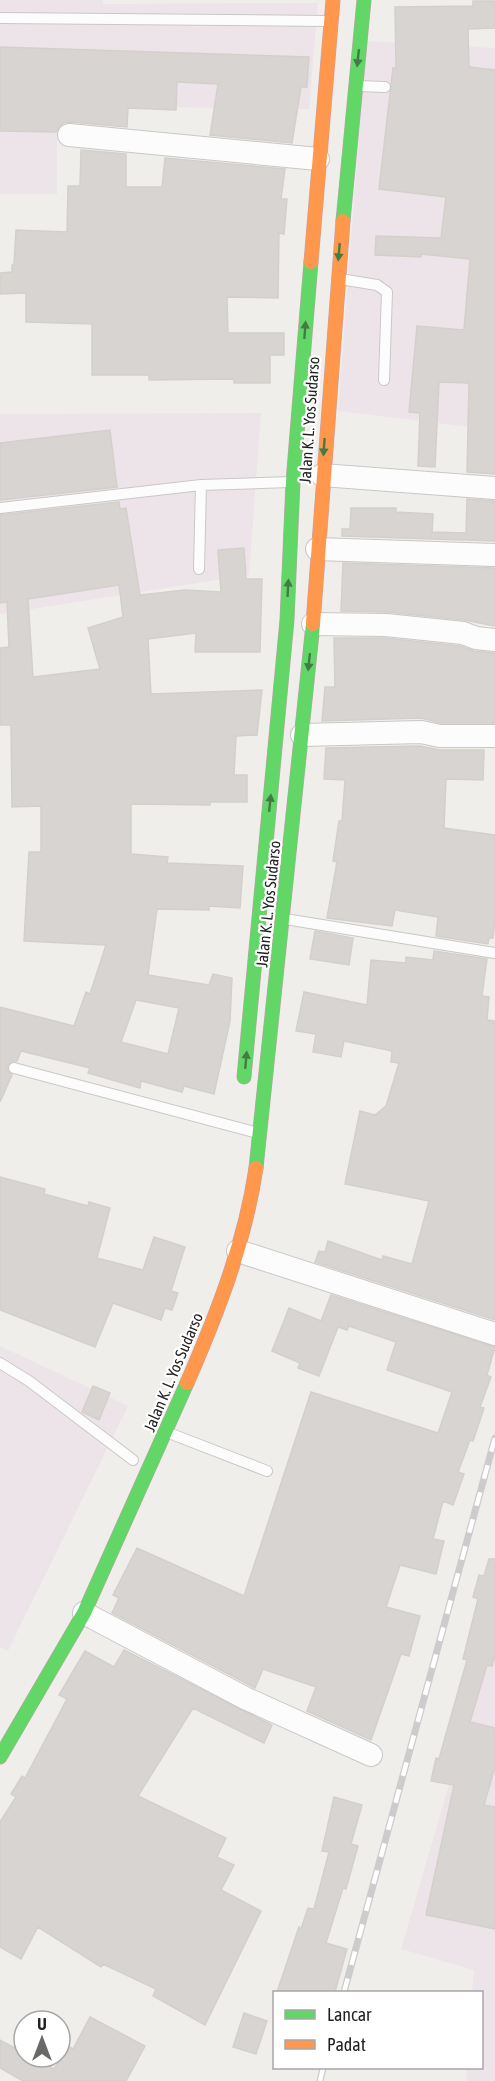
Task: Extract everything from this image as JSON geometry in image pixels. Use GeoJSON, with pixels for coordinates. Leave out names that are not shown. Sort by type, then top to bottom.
{"type":"FeatureCollection","features":[{"type":"Feature","properties":{"kind":"highway","name":"Jalan K. L. Yos Sudarso"},"geometry":{"type":"LineString","coordinates":[[243,1093],[287,620],[293,482],[333,0]]}},
{"type":"Feature","properties":{"kind":"highway","name":"Jalan K. L. Yos Sudarso"},"geometry":{"type":"LineString","coordinates":[[0,1757],[84,1613],[205,1342],[238,1251],[254,1182],[261,1134],[313,624],[337,279],[364,0]]}},
{"type":"Feature","properties":{"kind":"highway"},"geometry":{"type":"LineString","coordinates":[[237,1147],[240,1122]]}},
{"type":"Feature","properties":{"kind":"street"},"geometry":{"type":"LineString","coordinates":[[69,135],[318,159]]}},
{"type":"Feature","properties":{"kind":"street"},"geometry":{"type":"LineString","coordinates":[[322,475],[495,488]]}},
{"type":"Feature","properties":{"kind":"street"},"geometry":{"type":"LineString","coordinates":[[317,549],[495,555]]}},
{"type":"Feature","properties":{"kind":"street"},"geometry":{"type":"LineString","coordinates":[[313,624],[386,625],[463,633],[476,638],[495,640]]}},
{"type":"Feature","properties":{"kind":"street"},"geometry":{"type":"LineString","coordinates":[[302,735],[421,732],[440,736],[495,736]]}},
{"type":"Feature","properties":{"kind":"street"},"geometry":{"type":"LineString","coordinates":[[238,1251],[495,1334]]}},
{"type":"Feature","properties":{"kind":"street"},"geometry":{"type":"LineString","coordinates":[[84,1613],[245,1698],[371,1755]]}},
{"type":"Feature","properties":{"kind":"lane"},"geometry":{"type":"LineString","coordinates":[[0,18],[331,21]]}},
{"type":"Feature","properties":{"kind":"lane"},"geometry":{"type":"LineString","coordinates":[[355,86],[385,87]]}},
{"type":"Feature","properties":{"kind":"lane"},"geometry":{"type":"LineString","coordinates":[[337,279],[377,285],[387,292],[384,380]]}},
{"type":"Feature","properties":{"kind":"lane"},"geometry":{"type":"LineString","coordinates":[[0,508],[201,485],[293,482]]}},
{"type":"Feature","properties":{"kind":"lane"},"geometry":{"type":"LineString","coordinates":[[199,569],[201,485]]}},
{"type":"Feature","properties":{"kind":"lane"},"geometry":{"type":"LineString","coordinates":[[283,918],[495,953]]}},
{"type":"Feature","properties":{"kind":"lane"},"geometry":{"type":"LineString","coordinates":[[14,1068],[240,1122],[261,1134]]}},
{"type":"Feature","properties":{"kind":"lane"},"geometry":{"type":"LineString","coordinates":[[0,1363],[29,1381],[133,1460]]}},
{"type":"Feature","properties":{"kind":"lane"},"geometry":{"type":"LineString","coordinates":[[165,1432],[267,1471]]}},
{"type":"Feature","properties":{"kind":"shaded area"},"geometry":{"type":"Polygon","coordinates":[[[0,0],[103,0],[103,4],[318,3],[309,109],[57,106],[57,194],[0,194],[0,0]]]}},
{"type":"Feature","properties":{"kind":"shaded area"},"geometry":{"type":"Polygon","coordinates":[[[366,41],[495,48],[495,430],[338,411],[366,41]]]}},
{"type":"Feature","properties":{"kind":"shaded area"},"geometry":{"type":"Polygon","coordinates":[[[261,413],[249,575],[0,614],[0,414],[261,413]]]}},
{"type":"Feature","properties":{"kind":"shaded area"},"geometry":{"type":"Polygon","coordinates":[[[0,1346],[128,1406],[8,1651],[0,1647],[0,1346]]]}},
{"type":"Feature","properties":{"kind":"shaded area"},"geometry":{"type":"Polygon","coordinates":[[[495,1627],[495,2081],[466,2081],[467,2069],[483,2069],[483,1991],[472,1991],[474,1970],[401,1949],[495,1627]]]}},
{"type":"Feature","properties":{"kind":"building"},"geometry":{"type":"Polygon","coordinates":[[[473,1],[495,1],[495,28],[468,29],[469,67],[495,70],[495,474],[467,472],[469,383],[439,382],[435,467],[418,466],[420,413],[409,412],[417,326],[464,330],[470,259],[421,254],[421,257],[375,255],[376,236],[441,238],[446,197],[379,189],[393,68],[396,68],[395,7],[473,6],[473,1]]]}},
{"type":"Feature","properties":{"kind":"building"},"geometry":{"type":"Polygon","coordinates":[[[0,47],[309,57],[307,87],[301,87],[292,143],[210,135],[218,84],[177,82],[176,110],[128,108],[127,127],[70,122],[63,123],[56,132],[0,131],[0,47]]]}},
{"type":"Feature","properties":{"kind":"building"},"geometry":{"type":"Polygon","coordinates":[[[81,150],[126,154],[126,187],[162,187],[165,158],[285,169],[281,199],[287,199],[284,234],[279,233],[278,298],[227,297],[228,333],[284,333],[284,355],[270,355],[270,383],[234,383],[234,379],[149,380],[149,375],[92,375],[92,324],[26,322],[26,293],[0,294],[0,273],[12,272],[12,265],[14,265],[16,230],[67,232],[68,186],[80,186],[81,150]]]}},
{"type":"Feature","properties":{"kind":"building"},"geometry":{"type":"Polygon","coordinates":[[[110,430],[117,487],[0,500],[0,443],[110,430]]]}},
{"type":"Feature","properties":{"kind":"building"},"geometry":{"type":"Polygon","coordinates":[[[467,499],[495,501],[495,541],[342,536],[342,529],[350,529],[351,508],[396,508],[396,512],[433,514],[432,532],[466,533],[467,499]]]}},
{"type":"Feature","properties":{"kind":"building"},"geometry":{"type":"Polygon","coordinates":[[[119,502],[120,509],[126,508],[140,595],[185,590],[221,592],[218,550],[244,548],[246,579],[262,579],[260,652],[195,652],[196,633],[148,639],[151,694],[262,690],[257,735],[236,736],[234,775],[247,775],[247,802],[210,802],[210,805],[131,804],[131,854],[168,857],[167,863],[243,866],[240,908],[209,906],[209,910],[157,909],[148,975],[209,985],[213,974],[232,978],[230,1021],[214,1094],[184,1086],[182,1092],[141,1081],[140,1088],[88,1073],[90,1068],[21,1051],[17,1061],[12,1061],[7,1066],[7,1070],[12,1075],[0,1102],[0,1007],[74,1026],[86,992],[90,994],[106,945],[24,941],[29,852],[41,852],[41,806],[12,807],[11,725],[0,725],[0,648],[9,647],[7,602],[0,603],[0,515],[119,502]],[[119,585],[28,599],[33,677],[100,669],[88,628],[123,617],[119,585]],[[136,1000],[121,1042],[168,1054],[179,1008],[136,1000]]]}},
{"type":"Feature","properties":{"kind":"building"},"geometry":{"type":"Polygon","coordinates":[[[343,563],[495,568],[495,626],[464,620],[387,612],[341,611],[343,563]]]}},
{"type":"Feature","properties":{"kind":"building"},"geometry":{"type":"Polygon","coordinates":[[[334,638],[385,638],[460,646],[474,651],[495,653],[495,723],[441,723],[421,718],[322,721],[325,687],[335,687],[334,638]]]}},
{"type":"Feature","properties":{"kind":"building"},"geometry":{"type":"Polygon","coordinates":[[[420,746],[440,750],[484,750],[483,780],[446,779],[444,828],[495,835],[495,921],[493,938],[489,938],[488,944],[436,936],[438,917],[395,910],[392,926],[327,918],[337,862],[333,861],[339,821],[342,821],[345,780],[324,779],[326,748],[420,746]]]}},
{"type":"Feature","properties":{"kind":"building"},"geometry":{"type":"Polygon","coordinates":[[[315,931],[353,938],[349,965],[310,959],[315,931]]]}},
{"type":"Feature","properties":{"kind":"building"},"geometry":{"type":"Polygon","coordinates":[[[434,951],[487,959],[482,996],[489,997],[487,1020],[495,1021],[495,1320],[315,1262],[319,1251],[325,1252],[328,1241],[382,1260],[383,1256],[412,1264],[429,1201],[345,1184],[360,1111],[375,1115],[386,1106],[399,1063],[391,1062],[392,1051],[344,1041],[341,1057],[313,1052],[316,1034],[296,1031],[304,992],[367,1005],[371,960],[406,963],[406,957],[433,960],[434,951]]]}},
{"type":"Feature","properties":{"kind":"building"},"geometry":{"type":"Polygon","coordinates":[[[0,1177],[45,1189],[44,1194],[88,1206],[89,1202],[110,1208],[97,1258],[143,1270],[154,1237],[185,1247],[171,1291],[178,1293],[172,1310],[165,1308],[161,1320],[113,1303],[95,1347],[0,1310],[0,1177]]]}},
{"type":"Feature","properties":{"kind":"building"},"geometry":{"type":"Polygon","coordinates":[[[331,1295],[495,1347],[487,1375],[491,1377],[480,1407],[484,1408],[473,1441],[470,1440],[458,1472],[464,1474],[453,1505],[443,1501],[433,1539],[444,1541],[436,1574],[400,1565],[386,1607],[420,1616],[409,1656],[401,1654],[371,1740],[307,1711],[316,1687],[263,1669],[255,1688],[112,1613],[119,1598],[113,1595],[137,1548],[244,1596],[311,1392],[438,1433],[452,1392],[387,1370],[396,1342],[349,1326],[347,1330],[338,1327],[319,1376],[298,1368],[300,1363],[272,1351],[289,1308],[321,1321],[331,1295]]]}},
{"type":"Feature","properties":{"kind":"building"},"geometry":{"type":"Polygon","coordinates":[[[93,1386],[110,1393],[99,1420],[82,1412],[93,1386]]]}},
{"type":"Feature","properties":{"kind":"building"},"geometry":{"type":"Polygon","coordinates":[[[489,1559],[495,1559],[495,1654],[492,1666],[487,1665],[470,1722],[495,1728],[495,1767],[484,1805],[495,1807],[495,1929],[426,1915],[454,1785],[431,1781],[467,1660],[463,1659],[478,1599],[473,1597],[479,1575],[484,1576],[489,1559]]]}},
{"type":"Feature","properties":{"kind":"building"},"geometry":{"type":"Polygon","coordinates":[[[124,1650],[272,1725],[264,1743],[193,1708],[138,1796],[226,1838],[217,1857],[234,1865],[221,1890],[261,1911],[205,2025],[153,1996],[156,1989],[103,1964],[101,1967],[38,1927],[21,1959],[0,1947],[0,1822],[16,1797],[11,1794],[22,1776],[25,1778],[67,1699],[59,1695],[85,1651],[114,1667],[124,1650]]]}},
{"type":"Feature","properties":{"kind":"building"},"geometry":{"type":"Polygon","coordinates":[[[334,1797],[362,1805],[351,1844],[358,1846],[346,1889],[343,1888],[326,1943],[347,1949],[335,1991],[277,1991],[299,1927],[301,1929],[308,1908],[314,1909],[329,1852],[322,1851],[334,1797]]]}},
{"type":"Feature","properties":{"kind":"building"},"geometry":{"type":"Polygon","coordinates":[[[244,2013],[267,2021],[256,2054],[233,2047],[244,2013]]]}},
{"type":"Feature","properties":{"kind":"building"},"geometry":{"type":"Polygon","coordinates":[[[90,2017],[145,2046],[126,2081],[23,2081],[0,2068],[0,2040],[12,2046],[12,2069],[72,2069],[73,2049],[90,2017]]]}},
{"type":"Feature","properties":{"kind":"railway"},"geometry":{"type":"LineString","coordinates":[[344,1991],[495,1438]]}},
{"type":"Feature","properties":{"kind":"railway"},"geometry":{"type":"LineString","coordinates":[[320,2081],[323,2069]]}},
{"type":"Feature","properties":{"kind":"traffic: fast"},"geometry":{"type":"LineString","coordinates":[[343,221],[364,0]]}},
{"type":"Feature","properties":{"kind":"traffic: fast"},"geometry":{"type":"LineString","coordinates":[[244,1077],[287,620],[293,482],[311,262]]}},
{"type":"Feature","properties":{"kind":"traffic: fast"},"geometry":{"type":"LineString","coordinates":[[256,1168],[313,624]]}},
{"type":"Feature","properties":{"kind":"traffic: fast"},"geometry":{"type":"LineString","coordinates":[[0,1757],[84,1613],[187,1383]]}},
{"type":"Feature","properties":{"kind":"traffic: slow"},"geometry":{"type":"LineString","coordinates":[[311,262],[333,0]]}},
{"type":"Feature","properties":{"kind":"traffic: slow"},"geometry":{"type":"LineString","coordinates":[[313,624],[343,221]]}},
{"type":"Feature","properties":{"kind":"traffic: slow"},"geometry":{"type":"LineString","coordinates":[[187,1383],[229,1278],[245,1224],[256,1168]]}}]}
